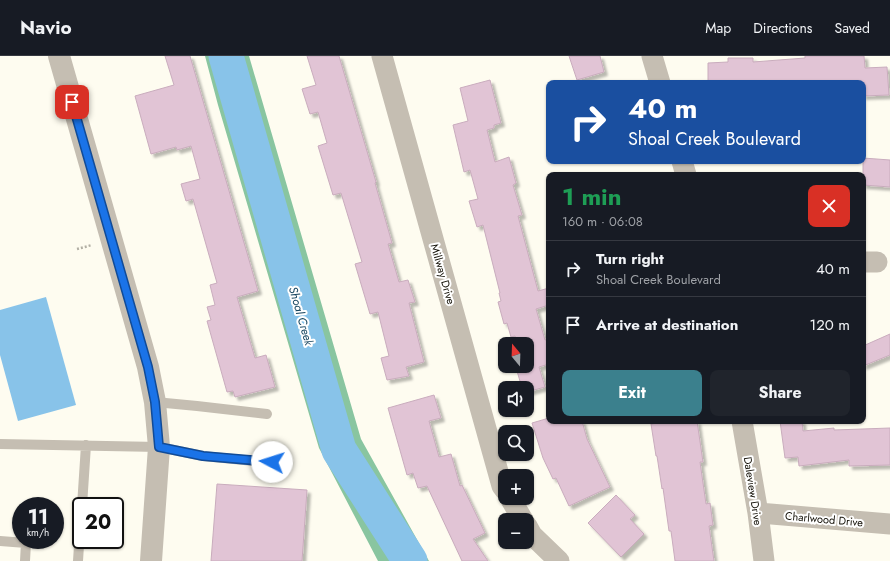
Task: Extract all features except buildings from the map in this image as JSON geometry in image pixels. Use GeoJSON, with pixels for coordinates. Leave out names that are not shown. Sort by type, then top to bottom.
{"type":"FeatureCollection","features":[{"type":"Feature","properties":{"kind":"street"},"geometry":{"type":"LineString","coordinates":[[59,56],[148,367],[155,402],[159,447],[152,561]]}},
{"type":"Feature","properties":{"kind":"street","name":"Millway Drive"},"geometry":{"type":"LineString","coordinates":[[382,56],[498,472]]}},
{"type":"Feature","properties":{"kind":"street"},"geometry":{"type":"LineString","coordinates":[[652,56],[659,80]]}},
{"type":"Feature","properties":{"kind":"street","name":"Daleview Drive"},"geometry":{"type":"LineString","coordinates":[[743,424],[758,513],[764,561]]}},
{"type":"Feature","properties":{"kind":"street","name":"Charlwood Drive"},"geometry":{"type":"LineString","coordinates":[[758,513],[890,524]]}},
{"type":"Feature","properties":{"kind":"street"},"geometry":{"type":"LineString","coordinates":[[534,537],[559,561]]}},
{"type":"Feature","properties":{"kind":"lane"},"geometry":{"type":"LineString","coordinates":[[155,402],[267,414]]}},
{"type":"Feature","properties":{"kind":"lane"},"geometry":{"type":"LineString","coordinates":[[0,444],[159,447],[203,456],[286,464]]}},
{"type":"Feature","properties":{"kind":"lane"},"geometry":{"type":"LineString","coordinates":[[83,497],[86,445]]}},
{"type":"Feature","properties":{"kind":"lane"},"geometry":{"type":"LineString","coordinates":[[0,541],[26,543],[25,561]]}},
{"type":"Feature","properties":{"kind":"lane"},"geometry":{"type":"LineString","coordinates":[[78,561],[79,549]]}},
{"type":"Feature","properties":{"kind":"green space"},"geometry":{"type":"Polygon","coordinates":[[[205,56],[249,56],[361,439],[429,561],[378,561],[319,448],[218,105],[205,56]]]}},
{"type":"Feature","properties":{"kind":"water"},"geometry":{"type":"Polygon","coordinates":[[[46,297],[76,405],[18,421],[0,355],[0,310],[46,297]]]}},
{"type":"Feature","properties":{"kind":"waterway","name":"Shoal Creek"},"geometry":{"type":"LineString","coordinates":[[226,56],[339,450],[410,561]]}},
{"type":"Feature","properties":{"kind":"route"},"geometry":{"type":"LineString","coordinates":[[72,102],[148,367],[155,402],[159,447],[203,456],[272,462]]}}]}
